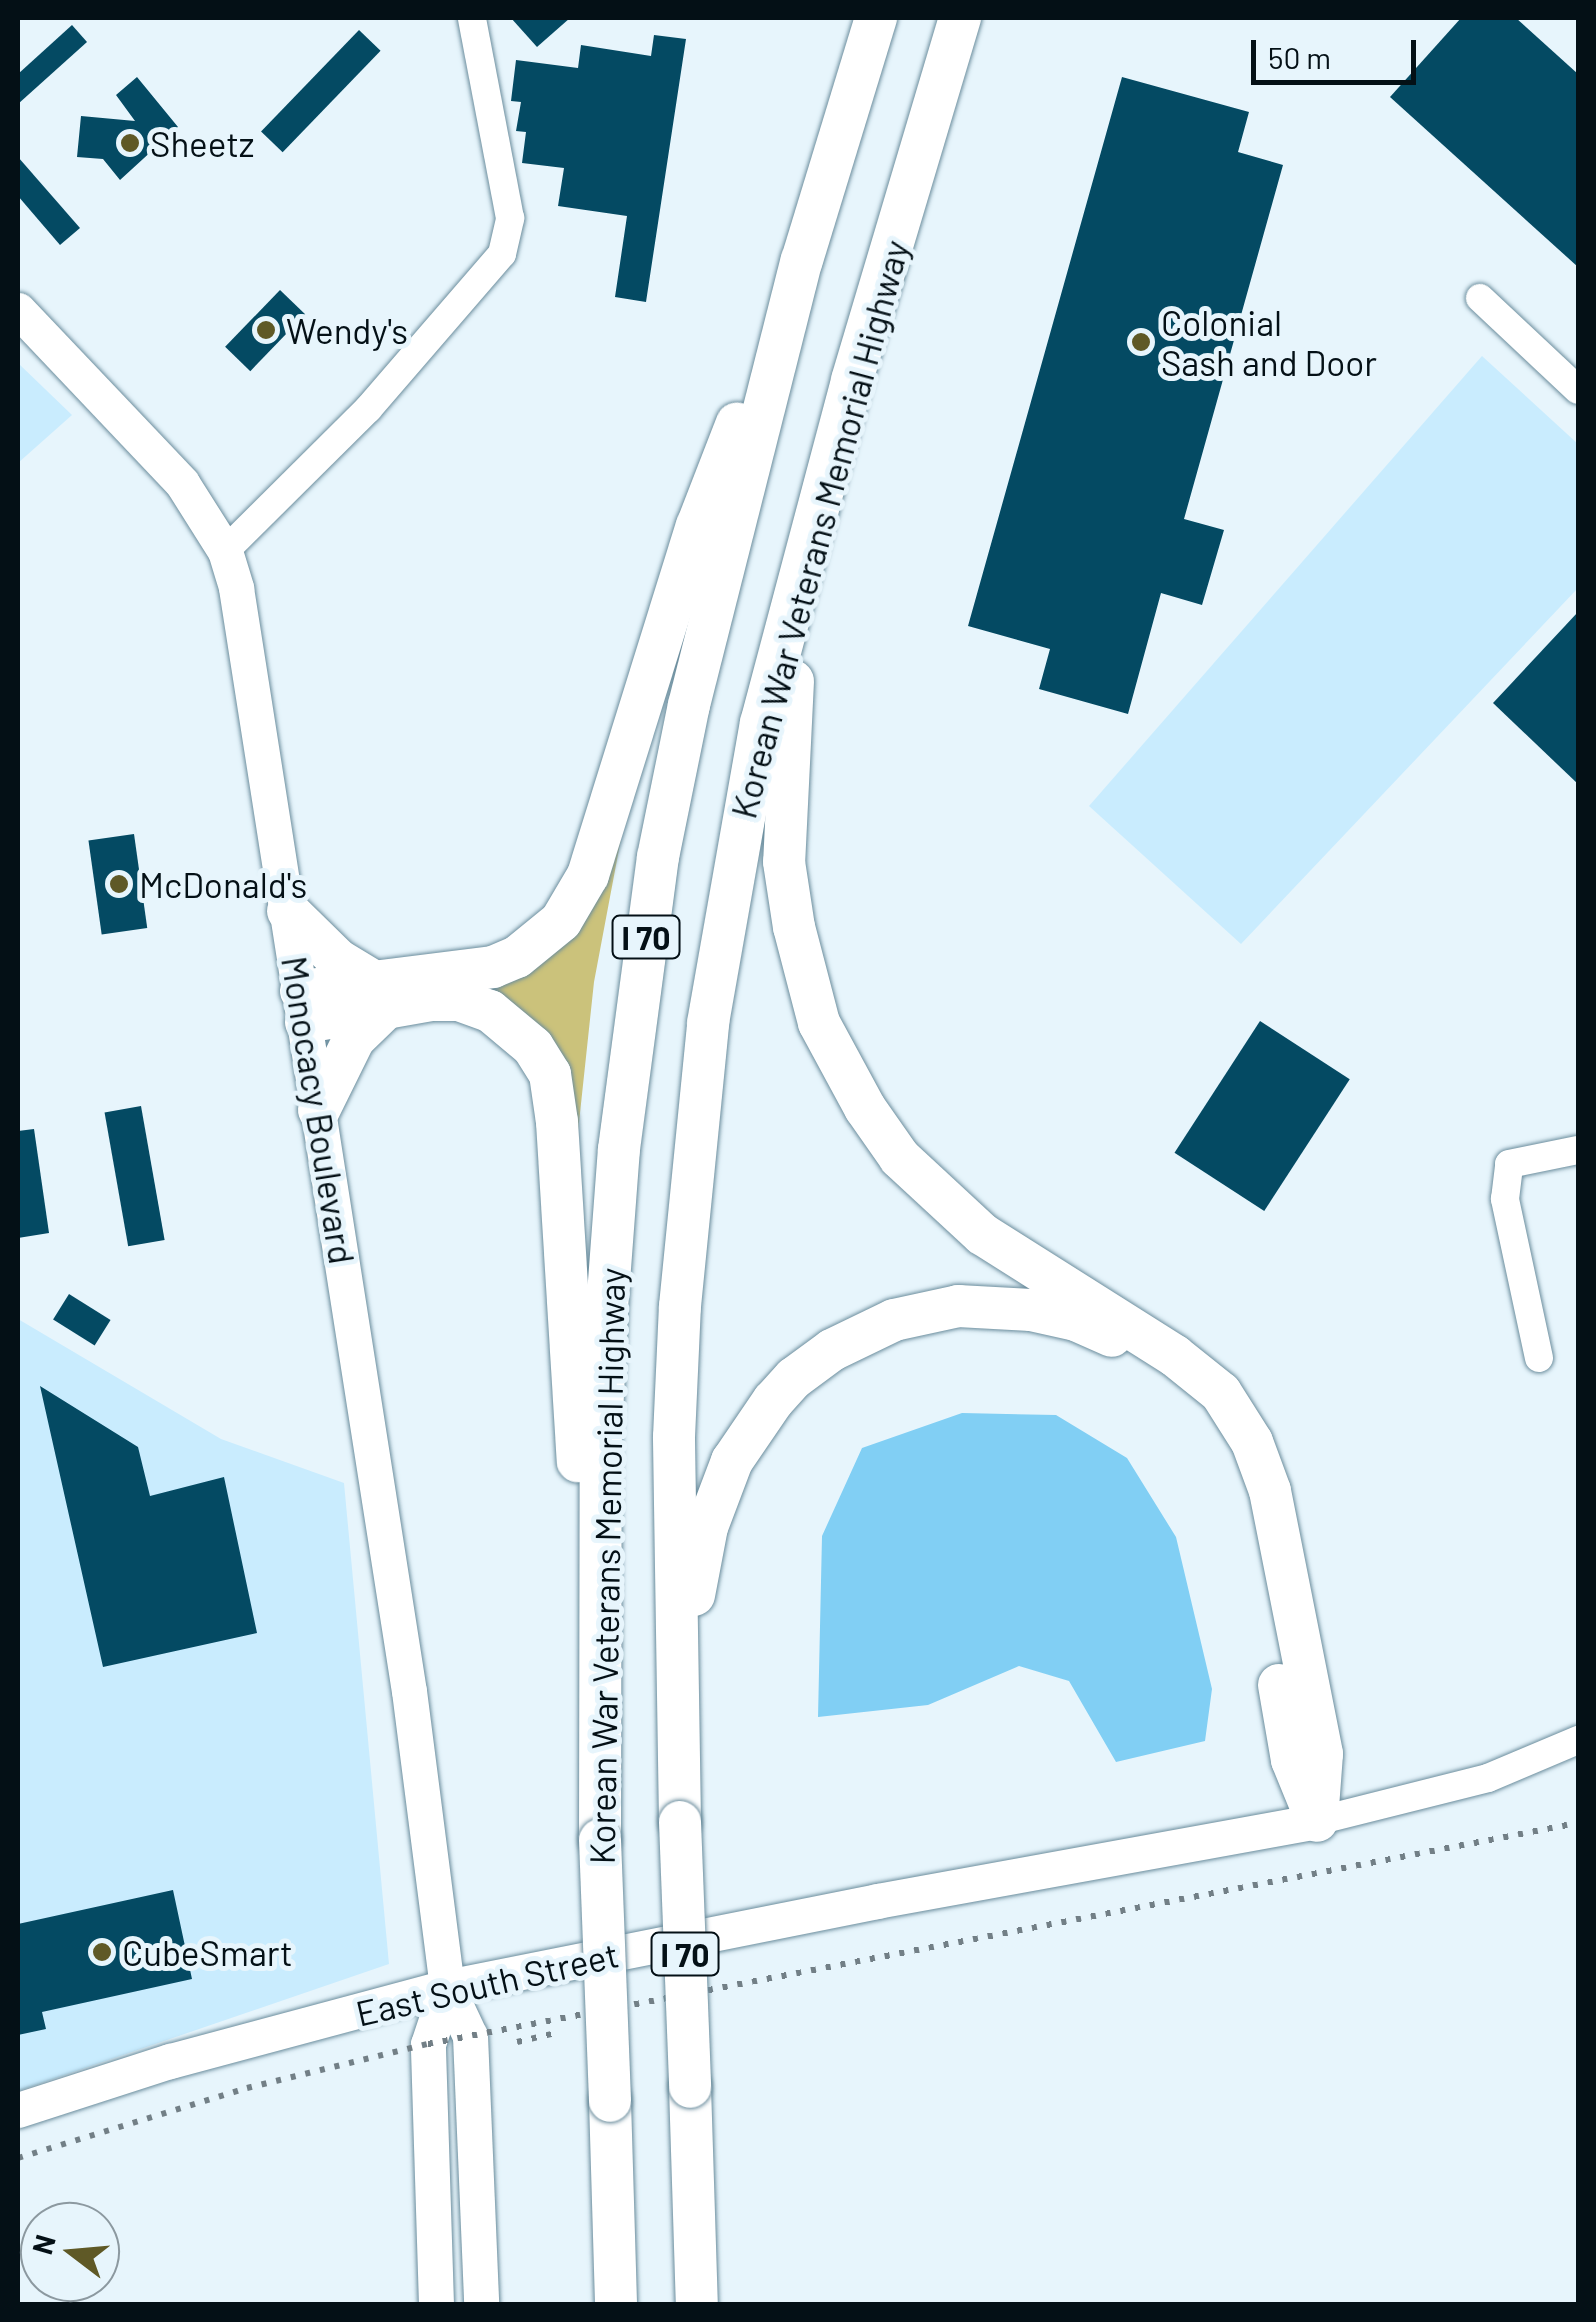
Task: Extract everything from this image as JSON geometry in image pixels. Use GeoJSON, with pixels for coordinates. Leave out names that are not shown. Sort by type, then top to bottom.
{"type":"FeatureCollection","features":[{"type":"Feature","properties":{"kind":"highway","name":"Korean War Veterans Memorial Highway"},"geometry":{"type":"LineString","coordinates":[[616,2304],[600,1840],[599,1630],[607,1308],[635,1012],[658,857],[689,706],[802,260],[876,18]]}},
{"type":"Feature","properties":{"kind":"highway","name":"Korean War Veterans Memorial Highway"},"geometry":{"type":"LineString","coordinates":[[697,2304],[676,1684],[674,1437],[692,1156],[732,870],[762,723],[802,562],[960,18]]}},
{"type":"Feature","properties":{"kind":"highway"},"geometry":{"type":"LineString","coordinates":[[303,1006],[382,995],[518,957],[561,922],[576,901],[606,821],[697,526],[802,260]]}},
{"type":"Feature","properties":{"kind":"highway"},"geometry":{"type":"LineString","coordinates":[[802,562],[784,862],[794,928],[820,1023],[864,1108],[900,1158],[982,1234],[1176,1356],[1221,1393],[1242,1426],[1270,1491],[1322,1754],[1318,1822]]}},
{"type":"Feature","properties":{"kind":"highway"},"geometry":{"type":"LineString","coordinates":[[288,911],[338,960],[382,995],[459,1000],[490,1011],[533,1047],[550,1074],[558,1122],[574,1431],[599,1630]]}},
{"type":"Feature","properties":{"kind":"highway"},"geometry":{"type":"LineString","coordinates":[[319,1110],[354,1039],[382,995]]}},
{"type":"Feature","properties":{"kind":"highway"},"geometry":{"type":"LineString","coordinates":[[676,1684],[718,1492],[753,1426],[794,1378],[846,1342],[894,1320],[958,1306],[1031,1310],[1076,1320],[1135,1351],[1184,1392],[1226,1446],[1252,1532],[1292,1760],[1318,1822]]}},
{"type":"Feature","properties":{"kind":"main road","name":"Monocacy Boulevard"},"geometry":{"type":"LineString","coordinates":[[18,310],[173,472],[225,551],[250,652],[409,1691],[447,1987],[470,2036],[481,2304]]}},
{"type":"Feature","properties":{"kind":"main road","name":"East South Street"},"geometry":{"type":"LineString","coordinates":[[18,2110],[170,2061],[447,1987],[877,1902],[1318,1822]]}},
{"type":"Feature","properties":{"kind":"main road","name":"Monocacy Boulevard"},"geometry":{"type":"LineString","coordinates":[[436,2304],[428,2044],[447,1987]]}},
{"type":"Feature","properties":{"kind":"street"},"geometry":{"type":"LineString","coordinates":[[225,551],[368,408],[502,254],[510,218],[472,18]]}},
{"type":"Feature","properties":{"kind":"street"},"geometry":{"type":"LineString","coordinates":[[1480,298],[1578,390]]}},
{"type":"Feature","properties":{"kind":"street"},"geometry":{"type":"LineString","coordinates":[[1540,1358],[1505,1199],[1510,1164],[1578,1150]]}},
{"type":"Feature","properties":{"kind":"street"},"geometry":{"type":"LineString","coordinates":[[1318,1822],[1488,1778],[1578,1740]]}},
{"type":"Feature","properties":{"kind":"shaded area"},"geometry":{"type":"Polygon","coordinates":[[[1482,356],[1578,444],[1578,588],[1241,944],[1089,806],[1482,356]]]}},
{"type":"Feature","properties":{"kind":"shaded area"},"geometry":{"type":"Polygon","coordinates":[[[18,363],[72,415],[18,463],[18,363]]]}},
{"type":"Feature","properties":{"kind":"shaded area"},"geometry":{"type":"Polygon","coordinates":[[[632,780],[594,982],[572,1188],[571,1119],[482,981],[512,973],[632,780]]]}},
{"type":"Feature","properties":{"kind":"shaded area"},"geometry":{"type":"Polygon","coordinates":[[[18,1319],[221,1439],[344,1483],[389,1964],[18,2091],[18,1319]]]}},
{"type":"Feature","properties":{"kind":"water"},"geometry":{"type":"Polygon","coordinates":[[[962,1413],[1056,1415],[1127,1458],[1176,1537],[1212,1689],[1205,1741],[1116,1762],[1069,1681],[1019,1666],[928,1705],[818,1717],[822,1536],[862,1448],[962,1413]]]}},
{"type":"Feature","properties":{"kind":"building"},"geometry":{"type":"Polygon","coordinates":[[[511,18],[570,18],[537,47],[511,18]]]}},
{"type":"Feature","properties":{"kind":"building"},"geometry":{"type":"Polygon","coordinates":[[[1461,18],[1516,18],[1578,74],[1578,267],[1390,97],[1461,18]]]}},
{"type":"Feature","properties":{"kind":"building","name":"Sheetz"},"geometry":{"type":"Polygon","coordinates":[[[72,25],[87,42],[18,104],[18,74],[72,25]]]}},
{"type":"Feature","properties":{"kind":"building"},"geometry":{"type":"Polygon","coordinates":[[[359,30],[381,51],[283,152],[261,131],[359,30]]]}},
{"type":"Feature","properties":{"kind":"building"},"geometry":{"type":"Polygon","coordinates":[[[654,35],[686,39],[646,302],[615,297],[627,216],[558,206],[564,168],[522,163],[526,132],[516,131],[521,102],[511,101],[516,60],[578,68],[581,45],[651,56],[654,35]]]}},
{"type":"Feature","properties":{"kind":"building","name":"Sheetz"},"geometry":{"type":"Polygon","coordinates":[[[137,77],[178,127],[120,180],[103,159],[77,157],[81,116],[135,121],[116,95],[137,77]]]}},
{"type":"Feature","properties":{"kind":"building","name":"Colonial Sash and Door"},"geometry":{"type":"Polygon","coordinates":[[[1122,77],[1249,112],[1238,152],[1283,165],[1184,519],[1224,530],[1202,605],[1161,593],[1128,714],[1039,689],[1050,649],[968,626],[1122,77]]]}},
{"type":"Feature","properties":{"kind":"building","name":"Sheetz"},"geometry":{"type":"Polygon","coordinates":[[[18,157],[80,228],[60,245],[18,196],[18,157]]]}},
{"type":"Feature","properties":{"kind":"building","name":"Wendy's"},"geometry":{"type":"Polygon","coordinates":[[[280,290],[305,314],[250,371],[225,347],[280,290]]]}},
{"type":"Feature","properties":{"kind":"building"},"geometry":{"type":"Polygon","coordinates":[[[1578,612],[1578,784],[1493,703],[1578,612]]]}},
{"type":"Feature","properties":{"kind":"building","name":"McDonald's"},"geometry":{"type":"Polygon","coordinates":[[[134,834],[147,928],[102,934],[88,840],[134,834]]]}},
{"type":"Feature","properties":{"kind":"building"},"geometry":{"type":"Polygon","coordinates":[[[1260,1021],[1350,1079],[1264,1211],[1174,1153],[1260,1021]]]}},
{"type":"Feature","properties":{"kind":"building"},"geometry":{"type":"Polygon","coordinates":[[[141,1106],[165,1240],[128,1246],[105,1112],[141,1106]]]}},
{"type":"Feature","properties":{"kind":"building"},"geometry":{"type":"Polygon","coordinates":[[[34,1129],[49,1233],[18,1238],[18,1131],[34,1129]]]}},
{"type":"Feature","properties":{"kind":"building"},"geometry":{"type":"Polygon","coordinates":[[[69,1294],[111,1320],[95,1345],[53,1319],[69,1294]]]}},
{"type":"Feature","properties":{"kind":"building"},"geometry":{"type":"Polygon","coordinates":[[[40,1386],[138,1447],[150,1496],[224,1477],[257,1633],[103,1667],[40,1386]]]}},
{"type":"Feature","properties":{"kind":"building","name":"CubeSmart"},"geometry":{"type":"Polygon","coordinates":[[[173,1890],[192,1979],[42,2012],[46,2029],[18,2035],[18,1924],[173,1890]]]}},
{"type":"Feature","properties":{"kind":"railway"},"geometry":{"type":"LineString","coordinates":[[18,2158],[247,2088],[428,2044],[1578,1823]]}},
{"type":"Feature","properties":{"kind":"railway"},"geometry":{"type":"LineString","coordinates":[[517,2042],[553,2034]]}},
{"type":"Feature","properties":{"kind":"place","name":"Sheetz"},"geometry":{"type":"Point","coordinates":[130,143]}},
{"type":"Feature","properties":{"kind":"place","name":"Wendy's"},"geometry":{"type":"Point","coordinates":[266,330]}},
{"type":"Feature","properties":{"kind":"place","name":"Colonial Sash and Door"},"geometry":{"type":"Point","coordinates":[1141,342]}},
{"type":"Feature","properties":{"kind":"place","name":"McDonald's"},"geometry":{"type":"Point","coordinates":[119,884]}},
{"type":"Feature","properties":{"kind":"place","name":"CubeSmart"},"geometry":{"type":"Point","coordinates":[102,1952]}}]}
